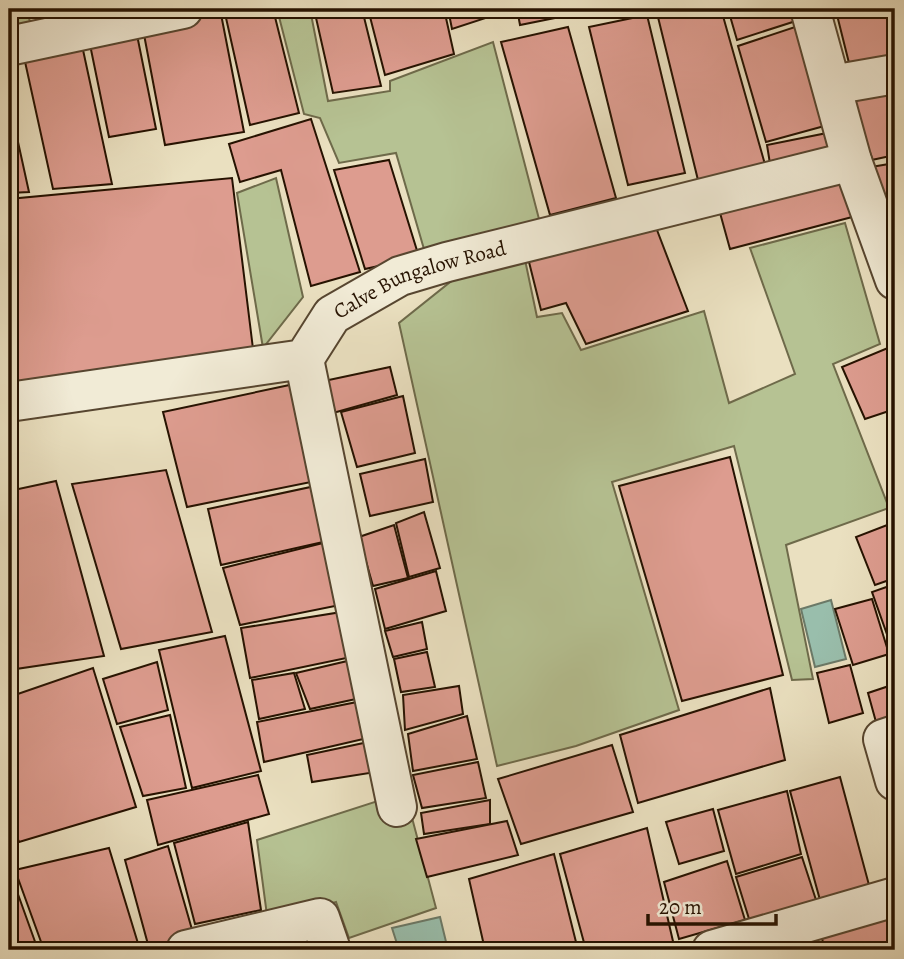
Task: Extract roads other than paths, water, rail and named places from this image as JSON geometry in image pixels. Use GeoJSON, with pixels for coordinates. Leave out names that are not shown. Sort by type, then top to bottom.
{"type":"FeatureCollection","features":[{"type":"Feature","properties":{"kind":"street"},"geometry":{"type":"LineString","coordinates":[[9,46],[183,9]]}},
{"type":"Feature","properties":{"kind":"street"},"geometry":{"type":"LineString","coordinates":[[810,9],[852,161],[884,219],[895,280]]}},
{"type":"Feature","properties":{"kind":"street"},"geometry":{"type":"LineString","coordinates":[[832,85],[895,74]]}},
{"type":"Feature","properties":{"kind":"street","name":"Calve Bungalow Road"},"geometry":{"type":"LineString","coordinates":[[304,359],[332,315],[400,276],[852,161]]}},
{"type":"Feature","properties":{"kind":"street"},"geometry":{"type":"LineString","coordinates":[[9,402],[304,359],[397,807]]}},
{"type":"Feature","properties":{"kind":"street"},"geometry":{"type":"LineString","coordinates":[[895,735],[883,739],[895,781]]}},
{"type":"Feature","properties":{"kind":"street"},"geometry":{"type":"LineString","coordinates":[[712,950],[895,897]]}},
{"type":"Feature","properties":{"kind":"street"},"geometry":{"type":"LineString","coordinates":[[186,950],[320,918],[331,950]]}}]}
